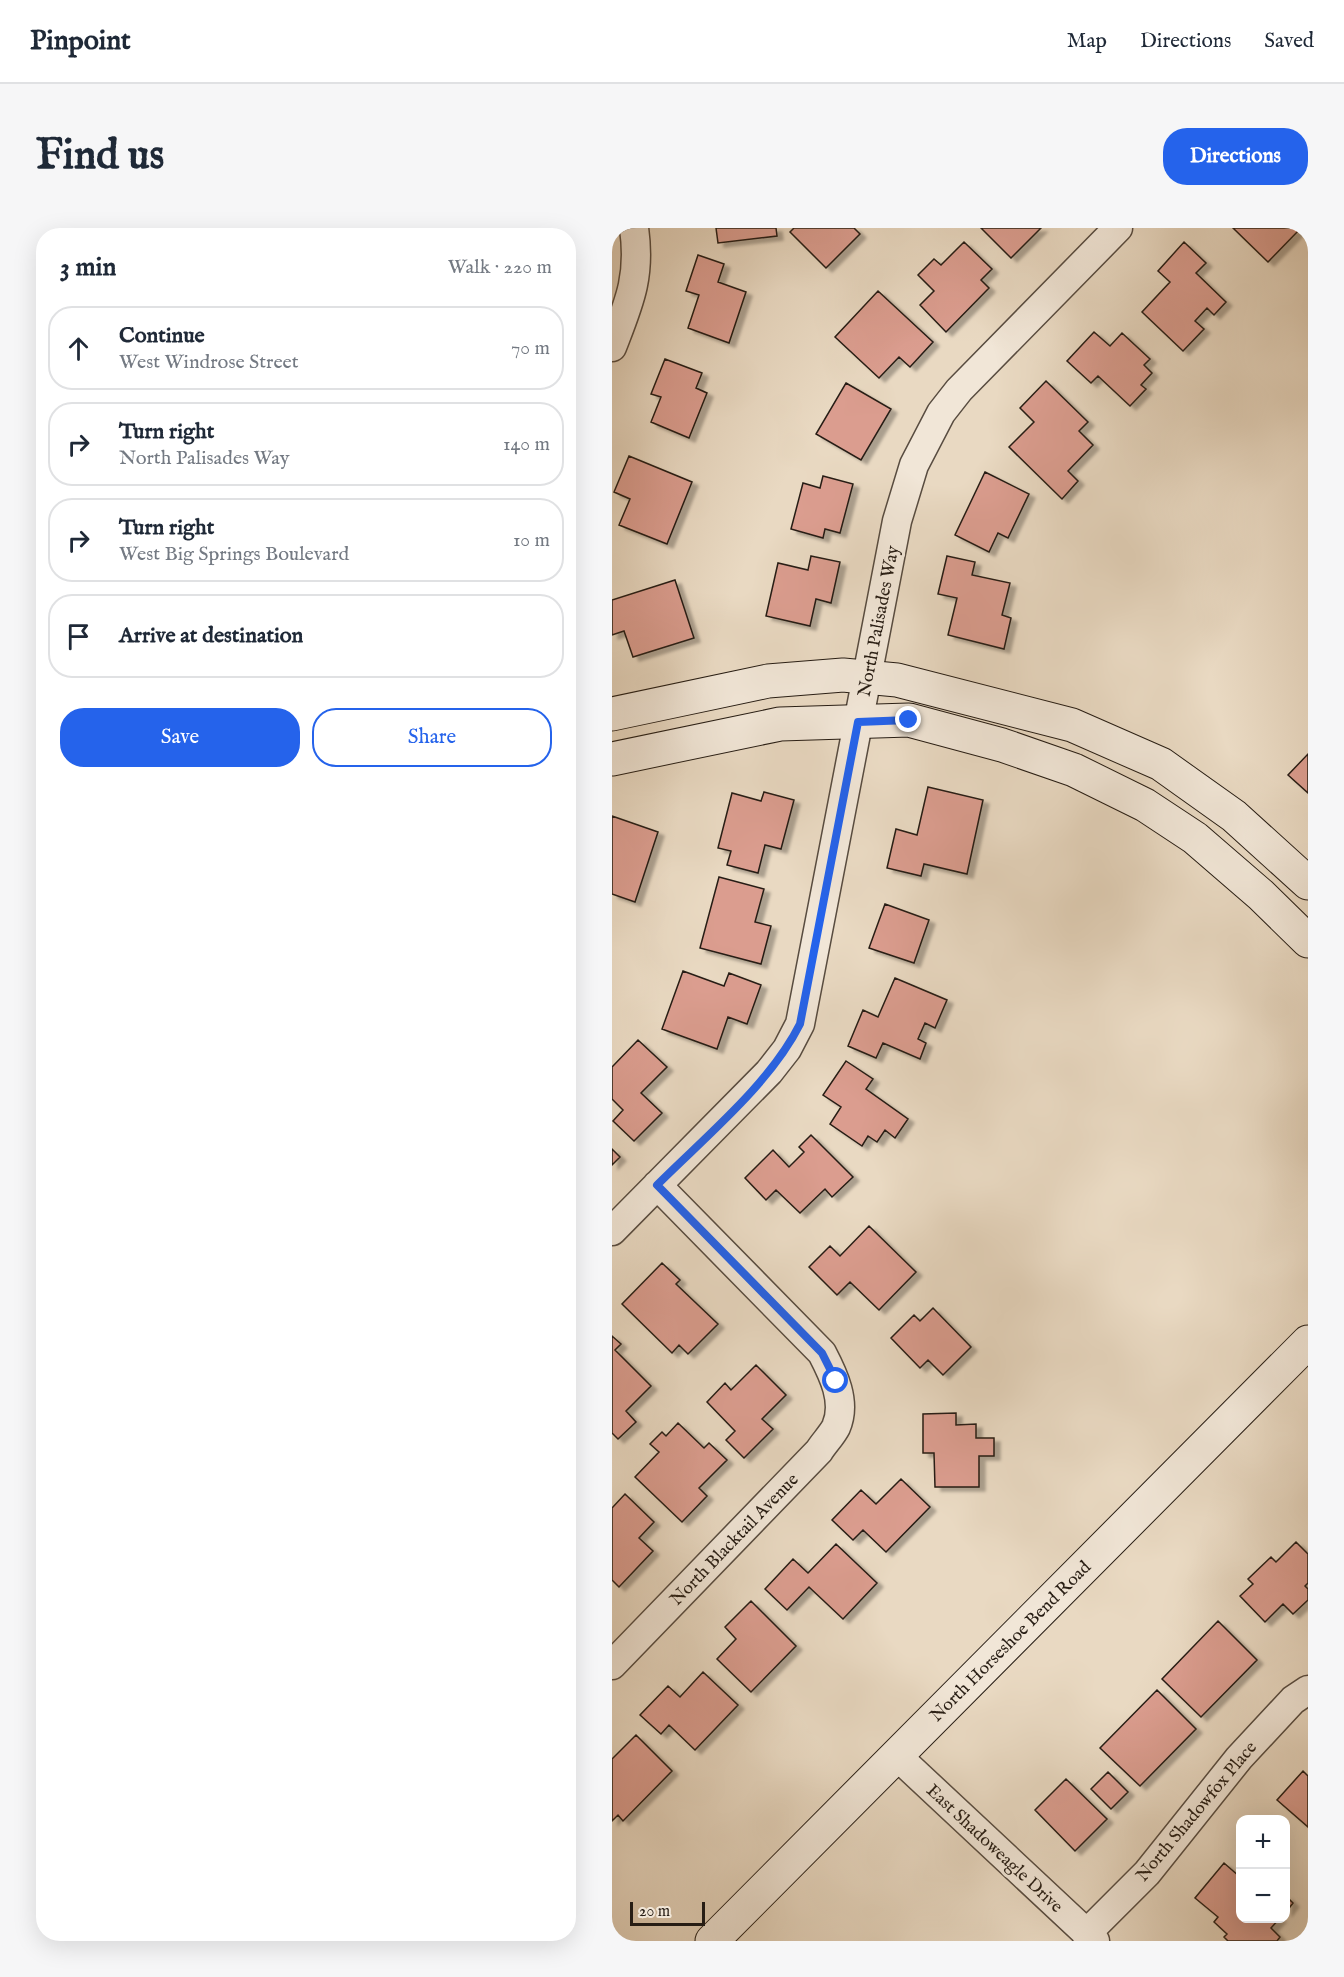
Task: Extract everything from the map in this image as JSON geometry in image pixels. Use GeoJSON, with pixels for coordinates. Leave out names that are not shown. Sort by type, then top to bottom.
{"type":"FeatureCollection","features":[{"type":"Feature","properties":{"kind":"street"},"geometry":{"type":"LineString","coordinates":[[612,347],[632,295],[638,256],[634,228]]}},
{"type":"Feature","properties":{"kind":"street","name":"North Palisades Way"},"geometry":{"type":"LineString","coordinates":[[612,1231],[769,1072],[787,1049],[800,1024],[866,676],[904,493],[926,439],[959,390],[1118,228]]}},
{"type":"Feature","properties":{"kind":"street"},"geometry":{"type":"LineString","coordinates":[[612,714],[768,681],[843,675],[897,680],[1072,725],[1161,764],[1234,816],[1308,883]]}},
{"type":"Feature","properties":{"kind":"street"},"geometry":{"type":"LineString","coordinates":[[612,759],[780,724],[909,720],[1002,746],[1074,770],[1145,806],[1195,838],[1306,935]]}},
{"type":"Feature","properties":{"kind":"street","name":"North Blacktail Avenue"},"geometry":{"type":"LineString","coordinates":[[612,1665],[819,1451],[836,1426],[839,1404],[836,1381],[822,1353],[657,1185]]}},
{"type":"Feature","properties":{"kind":"street","name":"North Horseshoe Bend Road"},"geometry":{"type":"LineString","coordinates":[[713,1940],[1308,1342]]}},
{"type":"Feature","properties":{"kind":"street","name":"North Shadowfox Place"},"geometry":{"type":"LineString","coordinates":[[1091,1938],[1147,1873],[1239,1758],[1293,1700],[1308,1690]]}},
{"type":"Feature","properties":{"kind":"street","name":"East Shadoweagle Drive"},"geometry":{"type":"LineString","coordinates":[[896,1755],[1091,1938]]}},
{"type":"Feature","properties":{"kind":"building"},"geometry":{"type":"Polygon","coordinates":[[[716,228],[776,228],[777,236],[718,243],[716,228]]]}},
{"type":"Feature","properties":{"kind":"building"},"geometry":{"type":"Polygon","coordinates":[[[794,228],[854,228],[860,234],[826,268],[790,232],[794,228]]]}},
{"type":"Feature","properties":{"kind":"building"},"geometry":{"type":"Polygon","coordinates":[[[981,228],[1041,228],[1011,258],[981,228]]]}},
{"type":"Feature","properties":{"kind":"building"},"geometry":{"type":"Polygon","coordinates":[[[1233,228],[1308,228],[1308,238],[1299,230],[1268,262],[1233,228]]]}},
{"type":"Feature","properties":{"kind":"building"},"geometry":{"type":"Polygon","coordinates":[[[964,242],[992,269],[981,280],[989,288],[946,332],[920,305],[934,291],[918,275],[934,259],[941,265],[964,242]]]}},
{"type":"Feature","properties":{"kind":"building"},"geometry":{"type":"Polygon","coordinates":[[[1184,242],[1206,263],[1196,273],[1226,302],[1214,315],[1207,308],[1195,321],[1204,329],[1183,351],[1142,312],[1170,282],[1158,271],[1184,242]]]}},
{"type":"Feature","properties":{"kind":"building"},"geometry":{"type":"Polygon","coordinates":[[[698,255],[724,264],[718,282],[746,292],[729,343],[688,328],[699,295],[686,291],[698,255]]]}},
{"type":"Feature","properties":{"kind":"building"},"geometry":{"type":"Polygon","coordinates":[[[878,291],[933,342],[910,367],[899,357],[879,378],[835,337],[878,291]]]}},
{"type":"Feature","properties":{"kind":"building"},"geometry":{"type":"Polygon","coordinates":[[[1094,332],[1110,346],[1122,333],[1150,359],[1144,365],[1152,373],[1141,385],[1146,389],[1130,406],[1098,376],[1091,383],[1067,361],[1094,332]]]}},
{"type":"Feature","properties":{"kind":"building"},"geometry":{"type":"Polygon","coordinates":[[[665,359],[702,373],[696,388],[707,393],[689,438],[651,422],[661,397],[651,394],[665,359]]]}},
{"type":"Feature","properties":{"kind":"building"},"geometry":{"type":"Polygon","coordinates":[[[1046,381],[1088,422],[1079,431],[1093,445],[1068,471],[1078,481],[1062,499],[1009,447],[1034,422],[1020,408],[1046,381]]]}},
{"type":"Feature","properties":{"kind":"building"},"geometry":{"type":"Polygon","coordinates":[[[846,383],[891,409],[861,460],[816,434],[846,383]]]}},
{"type":"Feature","properties":{"kind":"building"},"geometry":{"type":"Polygon","coordinates":[[[629,456],[692,482],[667,544],[619,525],[630,499],[614,492],[629,456]]]}},
{"type":"Feature","properties":{"kind":"building"},"geometry":{"type":"Polygon","coordinates":[[[985,472],[1029,494],[1008,538],[998,533],[989,552],[955,535],[985,472]]]}},
{"type":"Feature","properties":{"kind":"building"},"geometry":{"type":"Polygon","coordinates":[[[823,476],[853,484],[840,533],[825,529],[823,538],[791,529],[803,483],[820,488],[823,476]]]}},
{"type":"Feature","properties":{"kind":"building"},"geometry":{"type":"Polygon","coordinates":[[[811,556],[840,562],[831,603],[816,599],[810,626],[766,616],[778,563],[808,570],[811,556]]]}},
{"type":"Feature","properties":{"kind":"building"},"geometry":{"type":"Polygon","coordinates":[[[947,556],[975,562],[972,575],[1010,583],[1002,615],[1011,618],[1004,649],[948,635],[957,598],[938,594],[947,556]]]}},
{"type":"Feature","properties":{"kind":"building"},"geometry":{"type":"Polygon","coordinates":[[[675,580],[694,638],[633,657],[624,631],[612,635],[612,600],[675,580]]]}},
{"type":"Feature","properties":{"kind":"building"},"geometry":{"type":"Polygon","coordinates":[[[1308,754],[1308,793],[1288,775],[1308,754]]]}},
{"type":"Feature","properties":{"kind":"building"},"geometry":{"type":"Polygon","coordinates":[[[928,787],[983,800],[967,874],[924,864],[921,876],[887,868],[896,829],[917,835],[928,787]]]}},
{"type":"Feature","properties":{"kind":"building"},"geometry":{"type":"Polygon","coordinates":[[[764,792],[794,800],[781,849],[765,845],[758,873],[727,865],[731,851],[718,848],[732,793],[761,801],[764,792]]]}},
{"type":"Feature","properties":{"kind":"building"},"geometry":{"type":"Polygon","coordinates":[[[612,816],[658,832],[635,902],[612,894],[612,816]]]}},
{"type":"Feature","properties":{"kind":"building"},"geometry":{"type":"Polygon","coordinates":[[[719,877],[764,889],[755,922],[771,926],[761,964],[700,948],[719,877]]]}},
{"type":"Feature","properties":{"kind":"building"},"geometry":{"type":"Polygon","coordinates":[[[885,904],[929,920],[914,963],[869,948],[885,904]]]}},
{"type":"Feature","properties":{"kind":"building"},"geometry":{"type":"Polygon","coordinates":[[[683,971],[724,986],[729,973],[761,985],[747,1024],[728,1017],[717,1049],[662,1029],[683,971]]]}},
{"type":"Feature","properties":{"kind":"building"},"geometry":{"type":"Polygon","coordinates":[[[895,978],[947,1000],[935,1028],[925,1023],[918,1039],[926,1043],[920,1059],[883,1043],[876,1058],[848,1046],[863,1010],[878,1017],[895,978]]]}},
{"type":"Feature","properties":{"kind":"building"},"geometry":{"type":"Polygon","coordinates":[[[638,1040],[667,1067],[641,1093],[662,1113],[634,1141],[613,1121],[623,1110],[612,1099],[612,1067],[638,1040]]]}},
{"type":"Feature","properties":{"kind":"building"},"geometry":{"type":"Polygon","coordinates":[[[846,1061],[873,1079],[866,1089],[908,1119],[895,1138],[885,1130],[877,1142],[868,1136],[862,1146],[830,1124],[841,1107],[823,1095],[846,1061]]]}},
{"type":"Feature","properties":{"kind":"building"},"geometry":{"type":"Polygon","coordinates":[[[811,1135],[853,1177],[832,1197],[825,1189],[800,1213],[776,1190],[766,1200],[745,1178],[773,1150],[789,1167],[804,1152],[799,1147],[811,1135]]]}},
{"type":"Feature","properties":{"kind":"building"},"geometry":{"type":"Polygon","coordinates":[[[612,1149],[620,1157],[612,1165],[612,1149]]]}},
{"type":"Feature","properties":{"kind":"building"},"geometry":{"type":"Polygon","coordinates":[[[869,1226],[916,1272],[879,1310],[850,1282],[837,1295],[809,1267],[830,1246],[840,1256],[869,1226]]]}},
{"type":"Feature","properties":{"kind":"building"},"geometry":{"type":"Polygon","coordinates":[[[662,1263],[680,1280],[676,1284],[718,1324],[688,1354],[679,1345],[672,1353],[622,1304],[662,1263]]]}},
{"type":"Feature","properties":{"kind":"building"},"geometry":{"type":"Polygon","coordinates":[[[933,1308],[971,1347],[943,1375],[928,1360],[920,1368],[891,1338],[914,1315],[920,1321],[933,1308]]]}},
{"type":"Feature","properties":{"kind":"building"},"geometry":{"type":"Polygon","coordinates":[[[612,1336],[621,1344],[615,1350],[651,1386],[626,1411],[636,1422],[618,1439],[612,1433],[612,1336]]]}},
{"type":"Feature","properties":{"kind":"building"},"geometry":{"type":"Polygon","coordinates":[[[756,1365],[786,1395],[762,1419],[773,1429],[744,1458],[726,1440],[735,1431],[707,1402],[725,1383],[731,1390],[756,1365]]]}},
{"type":"Feature","properties":{"kind":"building"},"geometry":{"type":"Polygon","coordinates":[[[956,1413],[956,1425],[976,1424],[976,1438],[994,1438],[994,1456],[979,1456],[979,1487],[935,1487],[934,1453],[923,1453],[923,1414],[956,1413]]]}},
{"type":"Feature","properties":{"kind":"building"},"geometry":{"type":"Polygon","coordinates":[[[678,1423],[704,1448],[709,1443],[727,1460],[699,1488],[707,1496],[682,1522],[635,1477],[659,1452],[650,1444],[662,1432],[666,1436],[678,1423]]]}},
{"type":"Feature","properties":{"kind":"building"},"geometry":{"type":"Polygon","coordinates":[[[901,1479],[930,1507],[886,1552],[863,1530],[853,1540],[832,1520],[861,1490],[876,1504],[901,1479]]]}},
{"type":"Feature","properties":{"kind":"building"},"geometry":{"type":"Polygon","coordinates":[[[625,1494],[654,1522],[639,1538],[653,1551],[619,1587],[612,1580],[612,1508],[625,1494]]]}},
{"type":"Feature","properties":{"kind":"building"},"geometry":{"type":"Polygon","coordinates":[[[1296,1542],[1308,1554],[1308,1583],[1305,1586],[1308,1589],[1308,1600],[1293,1614],[1283,1604],[1265,1622],[1240,1596],[1253,1584],[1248,1579],[1271,1557],[1276,1562],[1296,1542]]]}},
{"type":"Feature","properties":{"kind":"building"},"geometry":{"type":"Polygon","coordinates":[[[836,1544],[877,1583],[843,1619],[809,1587],[787,1610],[765,1589],[793,1559],[808,1573],[836,1544]]]}},
{"type":"Feature","properties":{"kind":"building"},"geometry":{"type":"Polygon","coordinates":[[[751,1601],[796,1646],[751,1692],[717,1659],[736,1639],[725,1627],[751,1601]]]}},
{"type":"Feature","properties":{"kind":"building"},"geometry":{"type":"Polygon","coordinates":[[[1218,1621],[1257,1660],[1201,1717],[1162,1679],[1218,1621]]]}},
{"type":"Feature","properties":{"kind":"building"},"geometry":{"type":"Polygon","coordinates":[[[703,1672],[738,1705],[695,1750],[669,1725],[661,1734],[640,1715],[668,1686],[680,1697],[703,1672]]]}},
{"type":"Feature","properties":{"kind":"building"},"geometry":{"type":"Polygon","coordinates":[[[1157,1690],[1196,1729],[1140,1786],[1100,1748],[1157,1690]]]}},
{"type":"Feature","properties":{"kind":"building"},"geometry":{"type":"Polygon","coordinates":[[[636,1735],[672,1771],[623,1821],[618,1815],[612,1821],[612,1759],[636,1735]]]}},
{"type":"Feature","properties":{"kind":"building"},"geometry":{"type":"Polygon","coordinates":[[[1303,1771],[1308,1776],[1308,1827],[1277,1800],[1303,1771]]]}},
{"type":"Feature","properties":{"kind":"building"},"geometry":{"type":"Polygon","coordinates":[[[1108,1772],[1128,1792],[1111,1809],[1091,1789],[1108,1772]]]}},
{"type":"Feature","properties":{"kind":"building"},"geometry":{"type":"Polygon","coordinates":[[[1066,1779],[1107,1819],[1075,1851],[1035,1810],[1066,1779]]]}},
{"type":"Feature","properties":{"kind":"building"},"geometry":{"type":"Polygon","coordinates":[[[1224,1863],[1236,1874],[1236,1923],[1276,1923],[1271,1928],[1280,1937],[1277,1941],[1228,1941],[1224,1937],[1227,1934],[1214,1922],[1218,1917],[1195,1898],[1224,1863]]]}},
{"type":"Feature","properties":{"kind":"route"},"geometry":{"type":"LineString","coordinates":[[836,1381],[822,1353],[657,1185],[769,1072],[787,1049],[800,1024],[858,722],[909,720]]}}]}
